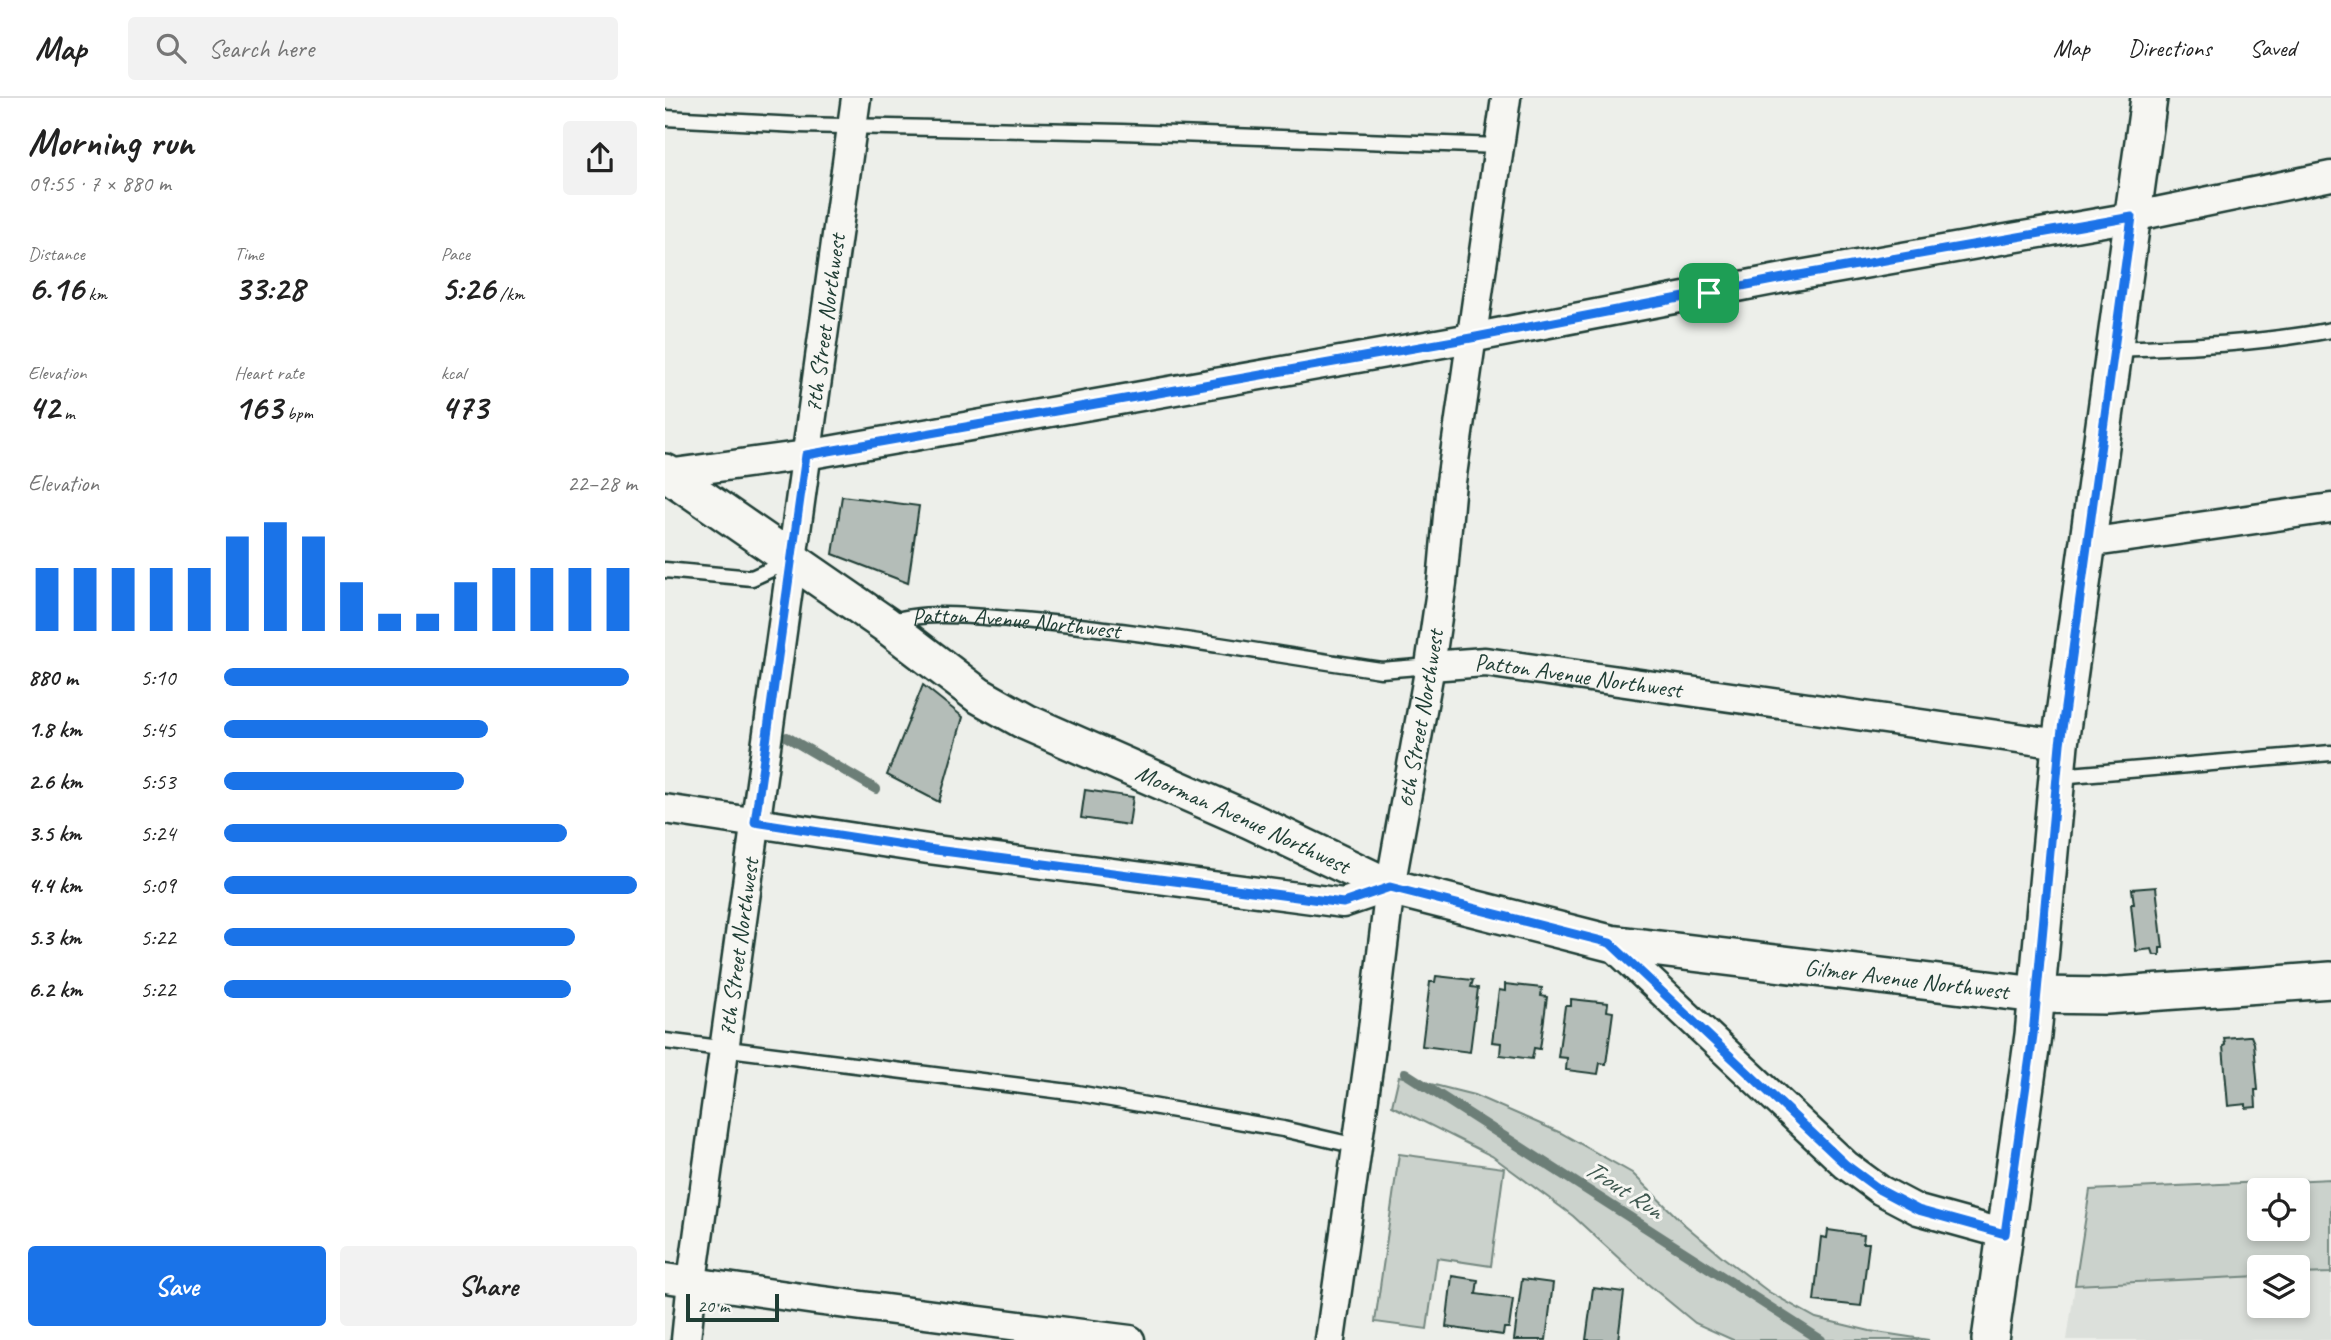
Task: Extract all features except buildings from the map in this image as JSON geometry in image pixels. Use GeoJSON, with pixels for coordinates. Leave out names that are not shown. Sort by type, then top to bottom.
{"type":"FeatureCollection","features":[{"type":"Feature","properties":{"kind":"street","name":"7th Street Northwest"},"geometry":{"type":"LineString","coordinates":[[686,1340],[679,1280],[725,1047],[856,98]]}},
{"type":"Feature","properties":{"kind":"street","name":"6th Street Northwest"},"geometry":{"type":"LineString","coordinates":[[1330,1340],[1390,887],[1430,666],[1451,482],[1506,98]]}},
{"type":"Feature","properties":{"kind":"street"},"geometry":{"type":"LineString","coordinates":[[1990,1340],[2037,995],[2058,760],[2149,98]]}},
{"type":"Feature","properties":{"kind":"street"},"geometry":{"type":"LineString","coordinates":[[666,473],[806,455],[1471,338],[1794,276],[2132,217],[2331,176]]}},
{"type":"Feature","properties":{"kind":"street","name":"Moorman Avenue Northwest"},"geometry":{"type":"LineString","coordinates":[[666,473],[885,624],[978,695],[1025,722],[1249,820],[1390,887],[1610,943],[1846,1165],[1871,1184],[1918,1210],[2005,1234]]}},
{"type":"Feature","properties":{"kind":"street"},"geometry":{"type":"LineString","coordinates":[[2087,543],[2331,508]]}},
{"type":"Feature","properties":{"kind":"street","name":"Patton Avenue Northwest"},"geometry":{"type":"LineString","coordinates":[[1430,666],[1485,662],[2058,760]]}},
{"type":"Feature","properties":{"kind":"street"},"geometry":{"type":"LineString","coordinates":[[665,809],[928,849],[1343,903],[1390,887]]}},
{"type":"Feature","properties":{"kind":"street","name":"Gilmer Avenue Northwest"},"geometry":{"type":"LineString","coordinates":[[1610,943],[2037,995],[2106,996],[2331,980]]}},
{"type":"Feature","properties":{"kind":"street"},"geometry":{"type":"LineString","coordinates":[[679,1280],[1130,1340]]}},
{"type":"Feature","properties":{"kind":"lane"},"geometry":{"type":"LineString","coordinates":[[665,118],[1499,146]]}},
{"type":"Feature","properties":{"kind":"lane"},"geometry":{"type":"LineString","coordinates":[[2114,349],[2302,336],[2331,330]]}},
{"type":"Feature","properties":{"kind":"lane"},"geometry":{"type":"LineString","coordinates":[[665,570],[752,578],[792,560]]}},
{"type":"Feature","properties":{"kind":"lane","name":"Patton Avenue Northwest"},"geometry":{"type":"LineString","coordinates":[[885,624],[899,618],[917,617],[1025,620],[1079,625],[1381,670],[1430,666]]}},
{"type":"Feature","properties":{"kind":"lane"},"geometry":{"type":"LineString","coordinates":[[2058,760],[2331,753]]}},
{"type":"Feature","properties":{"kind":"lane"},"geometry":{"type":"LineString","coordinates":[[665,1041],[1077,1093],[1283,1129],[1357,1146]]}},
{"type":"Feature","properties":{"kind":"shaded area"},"geometry":{"type":"Polygon","coordinates":[[[1399,1076],[1474,1095],[1561,1133],[1632,1173],[1685,1225],[1724,1258],[1769,1292],[1816,1318],[1870,1331],[1929,1340],[1733,1340],[1695,1323],[1637,1275],[1573,1216],[1492,1156],[1392,1106],[1399,1076]]]}},
{"type":"Feature","properties":{"kind":"shaded area"},"geometry":{"type":"Polygon","coordinates":[[[1399,1154],[1504,1168],[1491,1266],[1437,1258],[1427,1329],[1375,1322],[1399,1154]]]}},
{"type":"Feature","properties":{"kind":"shaded area"},"geometry":{"type":"Polygon","coordinates":[[[2331,1179],[2331,1273],[2310,1274],[2310,1255],[2247,1255],[2247,1277],[2075,1285],[2090,1190],[2247,1183],[2247,1241],[2310,1241],[2310,1180],[2331,1179]]]}},
{"type":"Feature","properties":{"kind":"shaded area"},"geometry":{"type":"Polygon","coordinates":[[[2331,1273],[2331,1340],[2067,1340],[2075,1285],[2247,1277],[2247,1318],[2310,1318],[2310,1274],[2331,1273]]]}},
{"type":"Feature","properties":{"kind":"waterway","name":"Trout Run"},"geometry":{"type":"LineString","coordinates":[[787,737],[876,789]]}},
{"type":"Feature","properties":{"kind":"waterway","name":"Trout Run"},"geometry":{"type":"LineString","coordinates":[[1405,1073],[1821,1340]]}},
{"type":"Feature","properties":{"kind":"route"},"geometry":{"type":"LineString","coordinates":[[2132,217],[2056,776],[2033,1035],[2005,1234],[1918,1210],[1880,1190],[1846,1165],[1610,943],[1390,887],[1343,903],[928,849],[755,822],[806,455],[1471,338],[1709,293],[2132,217]]}}]}
